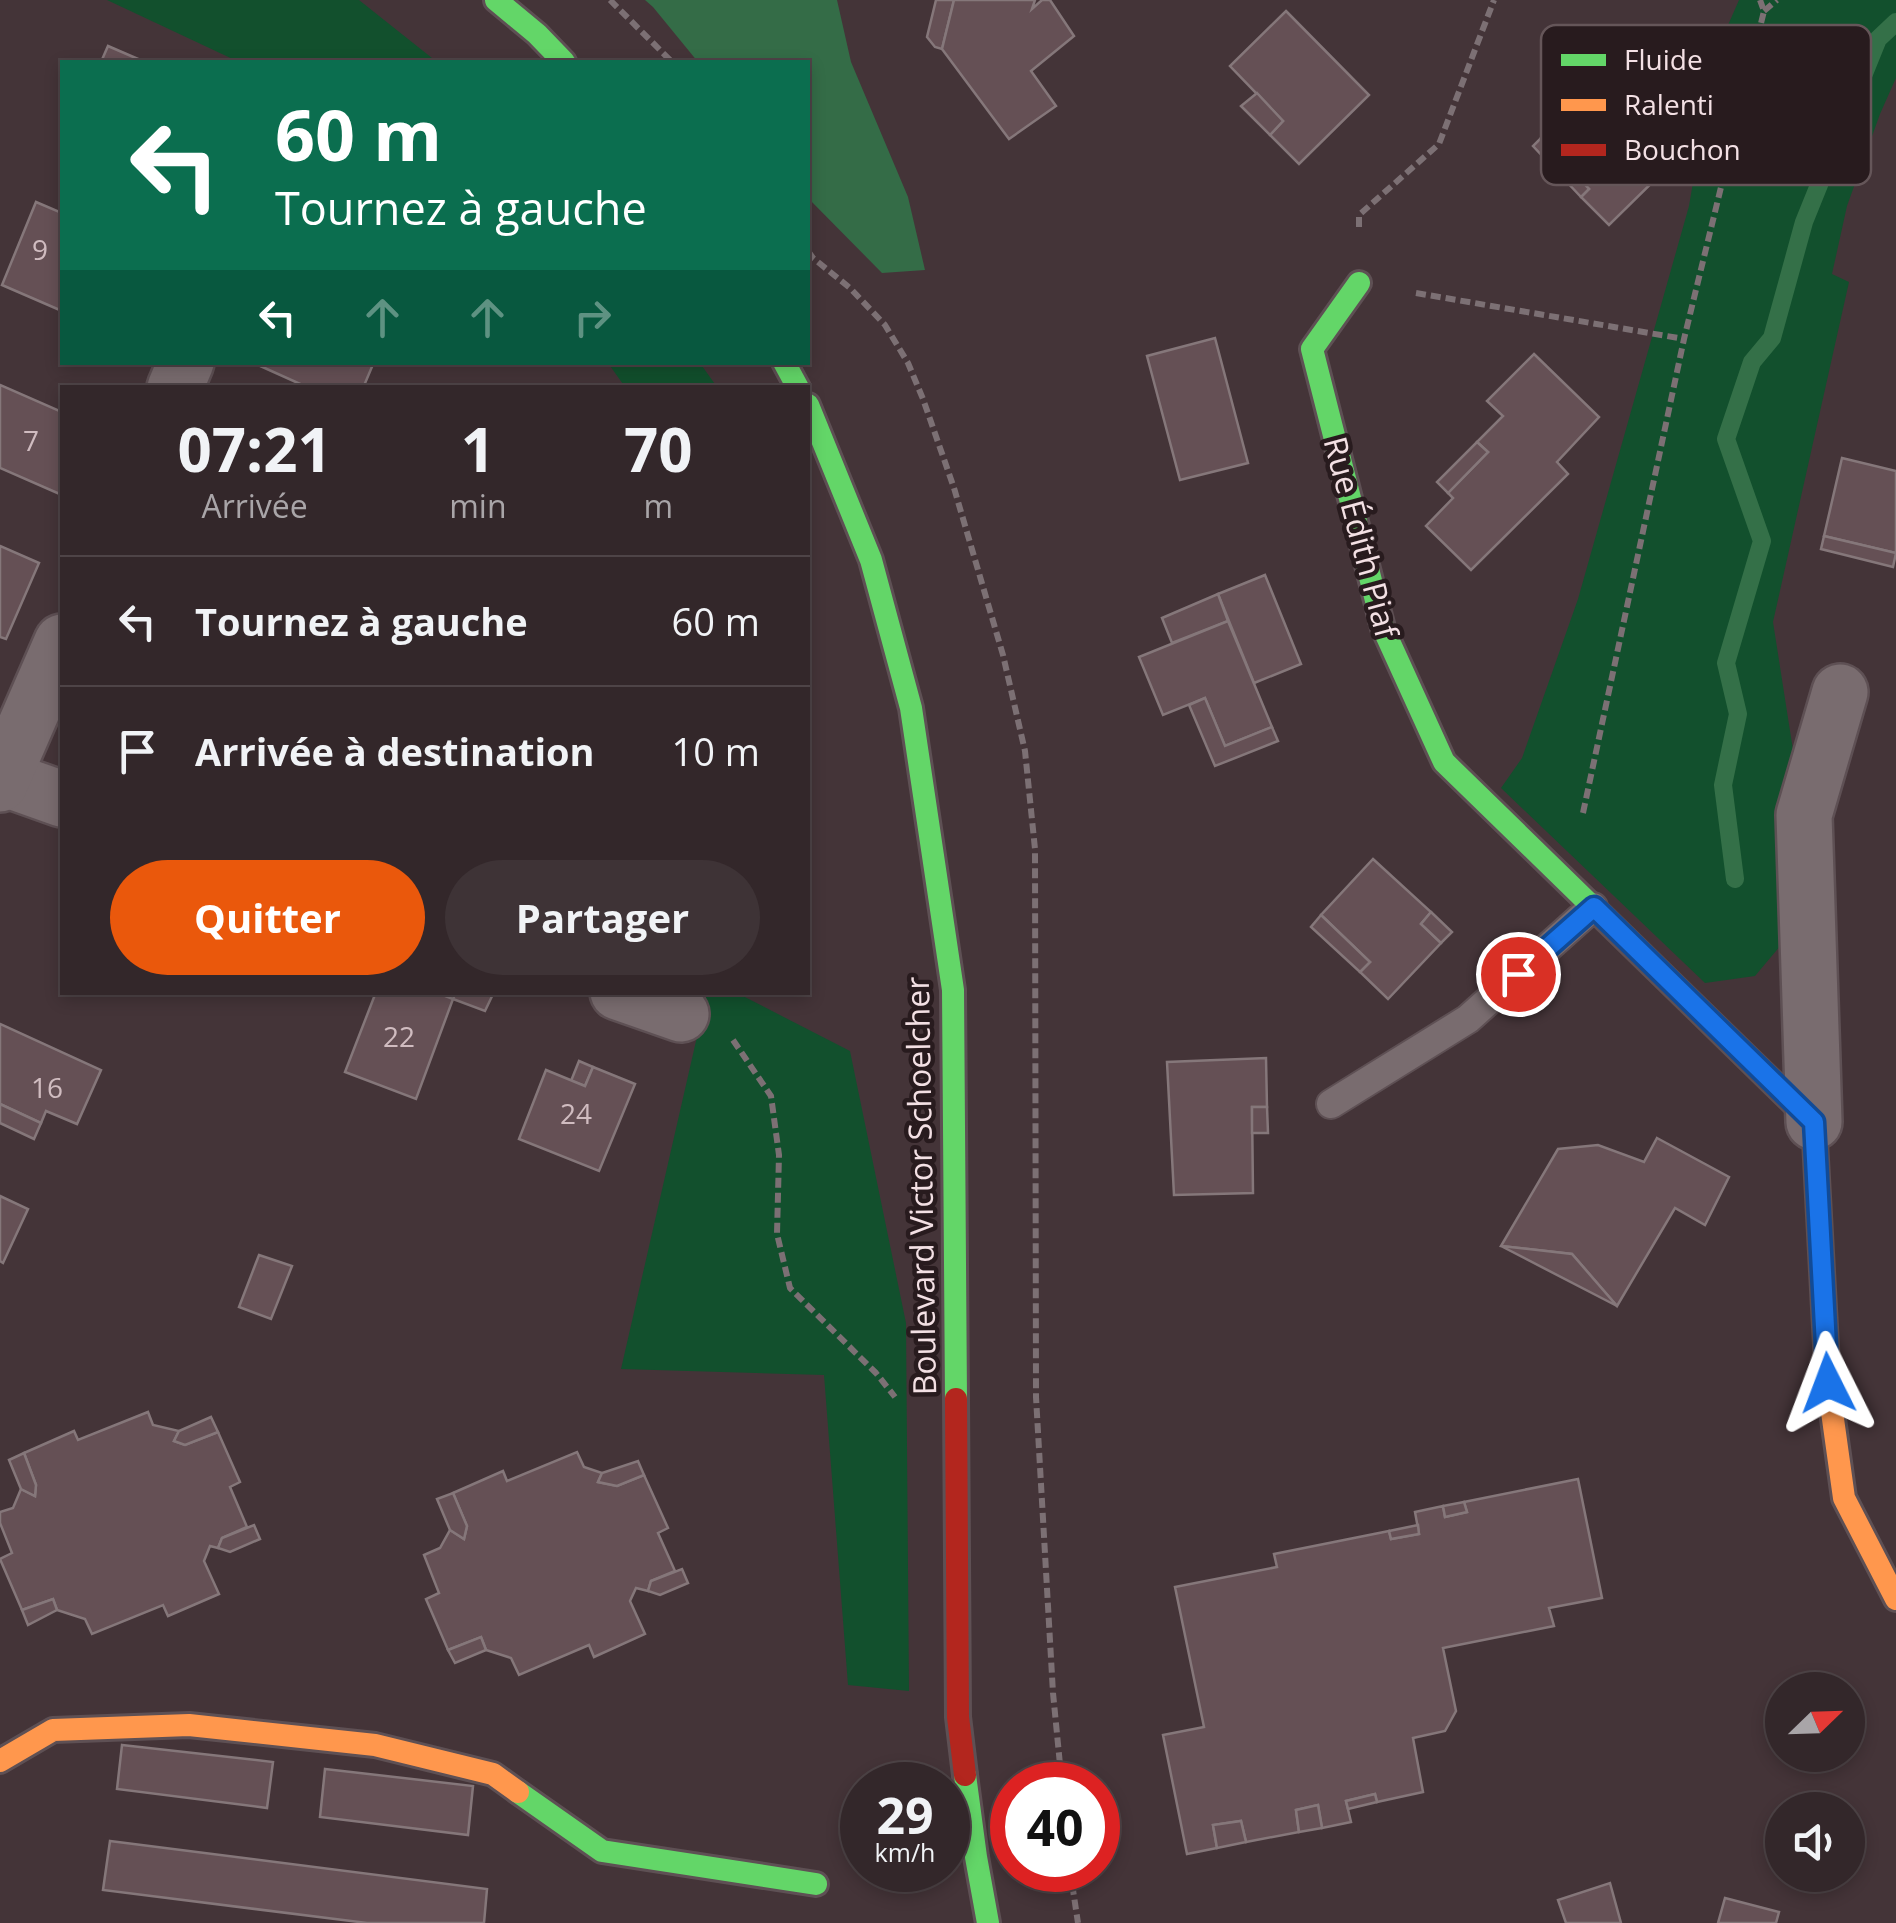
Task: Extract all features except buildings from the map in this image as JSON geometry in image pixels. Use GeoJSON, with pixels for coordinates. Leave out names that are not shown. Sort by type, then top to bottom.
{"type":"FeatureCollection","features":[{"type":"Feature","properties":{"kind":"street"},"geometry":{"type":"LineString","coordinates":[[496,0],[538,34],[562,60]]}},
{"type":"Feature","properties":{"kind":"street","name":"Rue Édith Piaf"},"geometry":{"type":"LineString","coordinates":[[1360,282],[1312,350],[1383,628],[1444,762],[1814,1122]]}},
{"type":"Feature","properties":{"kind":"street","name":"Boulevard Victor Schoelcher"},"geometry":{"type":"LineString","coordinates":[[810,410],[872,560],[911,708],[953,990],[958,1717],[988,1923]]}},
{"type":"Feature","properties":{"kind":"street"},"geometry":{"type":"LineString","coordinates":[[60,647],[1,780],[60,798]]}},
{"type":"Feature","properties":{"kind":"street"},"geometry":{"type":"LineString","coordinates":[[1840,692],[1804,815],[1828,1383],[1844,1498],[1896,1600]]}},
{"type":"Feature","properties":{"kind":"street"},"geometry":{"type":"LineString","coordinates":[[626,995],[680,1014]]}},
{"type":"Feature","properties":{"kind":"street"},"geometry":{"type":"LineString","coordinates":[[0,1761],[53,1730],[189,1725],[375,1746],[493,1774],[602,1851],[816,1884]]}},
{"type":"Feature","properties":{"kind":"lane"},"geometry":{"type":"LineString","coordinates":[[1331,1104],[1468,1019],[1594,907]]}},
{"type":"Feature","properties":{"kind":"path"},"geometry":{"type":"LineString","coordinates":[[610,0],[670,60]]}},
{"type":"Feature","properties":{"kind":"path"},"geometry":{"type":"LineString","coordinates":[[1494,0],[1439,144],[1358,215],[1360,282],[1684,338]]}},
{"type":"Feature","properties":{"kind":"path"},"geometry":{"type":"LineString","coordinates":[[1760,0],[1764,11],[1761,25]]}},
{"type":"Feature","properties":{"kind":"path"},"geometry":{"type":"LineString","coordinates":[[1764,11],[1777,0]]}},
{"type":"Feature","properties":{"kind":"path"},"geometry":{"type":"LineString","coordinates":[[1568,882],[1684,338],[1721,185]]}},
{"type":"Feature","properties":{"kind":"path"},"geometry":{"type":"LineString","coordinates":[[680,1014],[732,1040],[771,1096],[779,1155],[777,1234],[790,1288],[876,1373],[920,1429],[957,1444]]}},
{"type":"Feature","properties":{"kind":"path"},"geometry":{"type":"LineString","coordinates":[[1073,1892],[1078,1923]]}},
{"type":"Feature","properties":{"kind":"green space"},"geometry":{"type":"Polygon","coordinates":[[[107,0],[359,0],[434,60],[235,60],[107,0]]]}},
{"type":"Feature","properties":{"kind":"green space"},"geometry":{"type":"Polygon","coordinates":[[[645,0],[837,0],[851,62],[908,197],[925,270],[882,273],[810,200],[810,60],[696,60],[645,0]]]}},
{"type":"Feature","properties":{"kind":"green space"},"geometry":{"type":"Polygon","coordinates":[[[1739,0],[1896,0],[1896,78],[1871,139],[1871,25],[1728,25],[1739,0]]]}},
{"type":"Feature","properties":{"kind":"green space"},"geometry":{"type":"Polygon","coordinates":[[[1693,185],[1855,185],[1832,274],[1849,282],[1773,622],[1793,750],[1792,875],[1786,939],[1755,976],[1705,983],[1501,788],[1522,758],[1578,599],[1693,185]]]}},
{"type":"Feature","properties":{"kind":"green space"},"geometry":{"type":"Polygon","coordinates":[[[609,365],[701,365],[716,385],[624,385],[609,365]]]}},
{"type":"Feature","properties":{"kind":"green space"},"geometry":{"type":"Polygon","coordinates":[[[707,995],[741,995],[850,1051],[906,1323],[909,1691],[848,1685],[824,1375],[621,1369],[707,995]]]}},
{"type":"Feature","properties":{"kind":"waterway"},"geometry":{"type":"LineString","coordinates":[[1871,56],[1878,39],[1896,22]]}},
{"type":"Feature","properties":{"kind":"waterway"},"geometry":{"type":"LineString","coordinates":[[1735,879],[1723,785],[1738,714],[1726,663],[1762,541],[1726,439],[1752,362],[1772,338],[1804,222],[1819,185]]}},
{"type":"Feature","properties":{"kind":"traffic: fast"},"geometry":{"type":"LineString","coordinates":[[496,0],[562,60]]}},
{"type":"Feature","properties":{"kind":"traffic: fast"},"geometry":{"type":"LineString","coordinates":[[1359,283],[1312,349],[1383,628],[1444,762],[1804,1113]]}},
{"type":"Feature","properties":{"kind":"traffic: fast"},"geometry":{"type":"LineString","coordinates":[[786,365],[796,385]]}},
{"type":"Feature","properties":{"kind":"traffic: fast"},"geometry":{"type":"LineString","coordinates":[[810,410],[871,560],[911,708],[953,990],[956,1399]]}},
{"type":"Feature","properties":{"kind":"traffic: fast"},"geometry":{"type":"LineString","coordinates":[[518,1792],[602,1851],[816,1884]]}},
{"type":"Feature","properties":{"kind":"traffic: fast"},"geometry":{"type":"LineString","coordinates":[[970,1812],[988,1923]]}},
{"type":"Feature","properties":{"kind":"traffic: slow"},"geometry":{"type":"LineString","coordinates":[[1804,1113],[1814,1122],[1828,1383],[1844,1498],[1896,1599]]}},
{"type":"Feature","properties":{"kind":"traffic: slow"},"geometry":{"type":"LineString","coordinates":[[0,1761],[53,1730],[189,1725],[375,1745],[493,1774],[518,1792]]}},
{"type":"Feature","properties":{"kind":"traffic: jam"},"geometry":{"type":"LineString","coordinates":[[956,1399],[958,1717],[963,1762]]}},
{"type":"Feature","properties":{"kind":"route"},"geometry":{"type":"LineString","coordinates":[[1518,974],[1594,907],[1814,1122],[1828,1383]]}}]}
